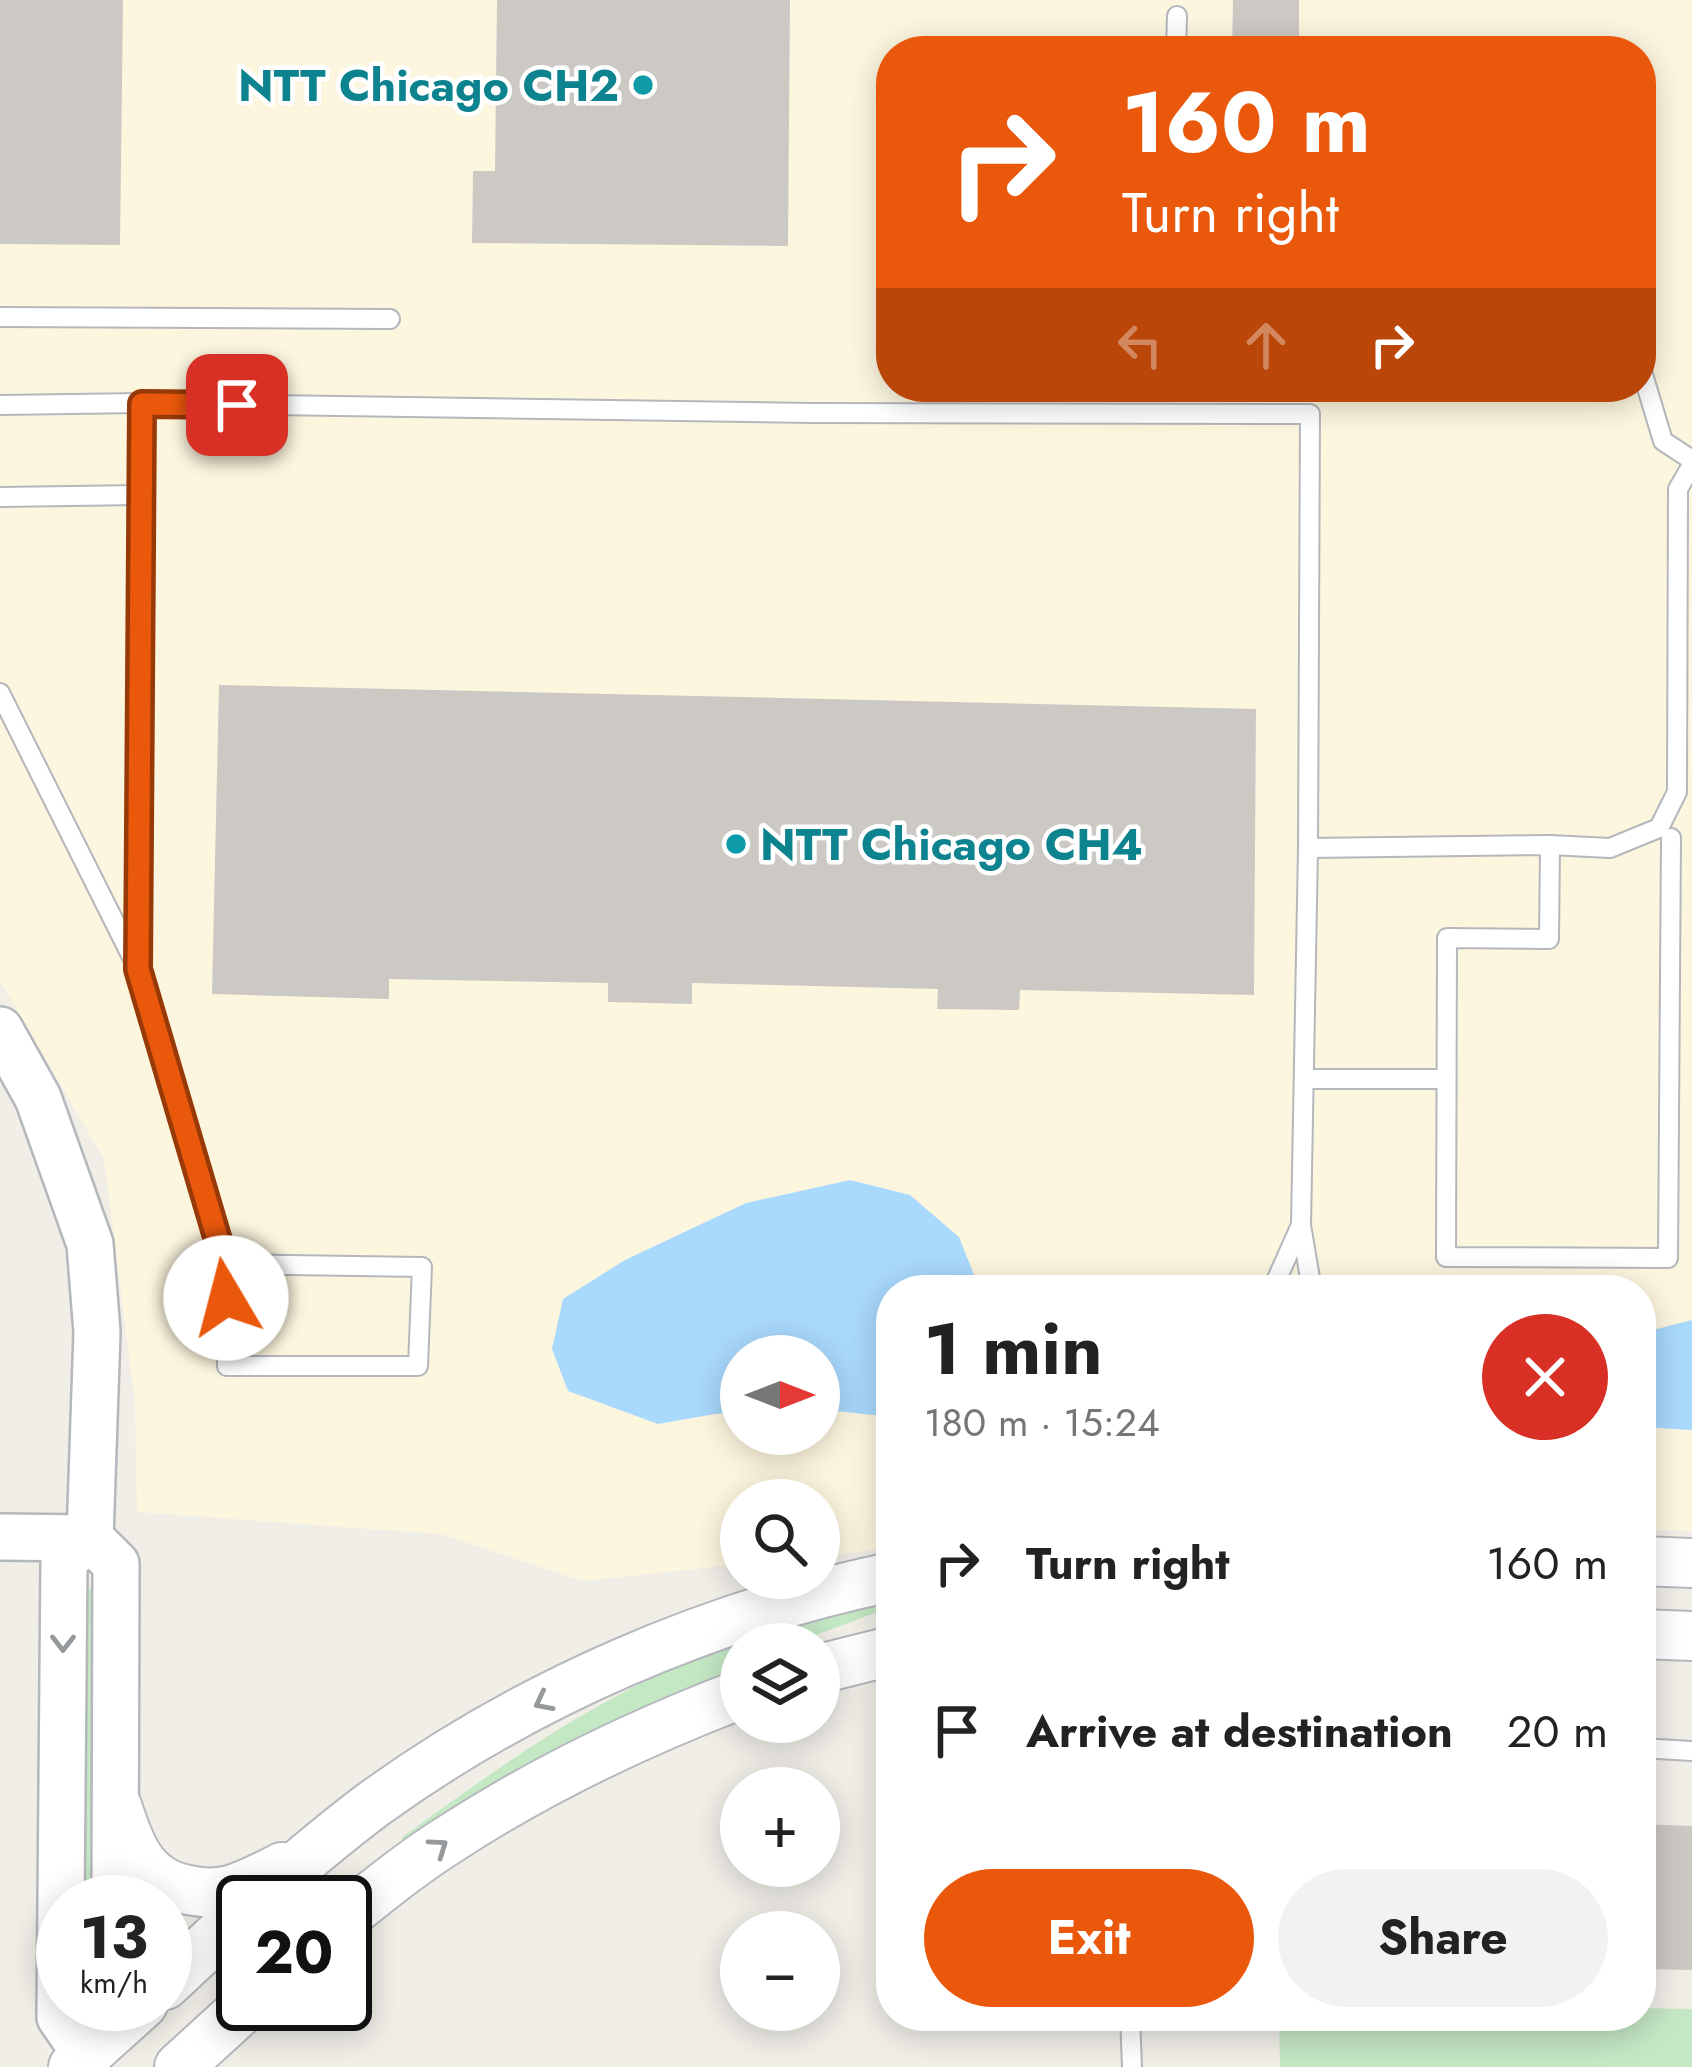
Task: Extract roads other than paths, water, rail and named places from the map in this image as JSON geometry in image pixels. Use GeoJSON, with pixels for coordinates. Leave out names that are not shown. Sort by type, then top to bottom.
{"type":"FeatureCollection","features":[{"type":"Feature","properties":{"kind":"main road"},"geometry":{"type":"LineString","coordinates":[[1656,1562],[1692,1563]]}},
{"type":"Feature","properties":{"kind":"main road"},"geometry":{"type":"LineString","coordinates":[[286,1875],[375,1804],[449,1754],[539,1704],[686,1638],[876,1580]]}},
{"type":"Feature","properties":{"kind":"main road"},"geometry":{"type":"LineString","coordinates":[[1656,1635],[1692,1636]]}},
{"type":"Feature","properties":{"kind":"main road"},"geometry":{"type":"LineString","coordinates":[[840,1664],[876,1655]]}},
{"type":"Feature","properties":{"kind":"main road"},"geometry":{"type":"LineString","coordinates":[[372,1896],[447,1840],[590,1757],[720,1702]]}},
{"type":"Feature","properties":{"kind":"main road"},"geometry":{"type":"LineString","coordinates":[[117,1806],[128,1841],[146,1870],[170,1886],[207,1894],[233,1889],[309,1856]]}},
{"type":"Feature","properties":{"kind":"main road"},"geometry":{"type":"LineString","coordinates":[[192,1960],[216,1937]]}},
{"type":"Feature","properties":{"kind":"main road"},"geometry":{"type":"LineString","coordinates":[[82,2063],[115,2031]]}},
{"type":"Feature","properties":{"kind":"main road"},"geometry":{"type":"LineString","coordinates":[[179,2067],[218,2031]]}},
{"type":"Feature","properties":{"kind":"street"},"geometry":{"type":"LineString","coordinates":[[3,1039],[38,1098],[90,1244],[97,1331],[90,1538],[64,1560],[61,2017],[82,2063]]}},
{"type":"Feature","properties":{"kind":"street"},"geometry":{"type":"LineString","coordinates":[[0,1537],[90,1538],[116,1564],[116,1875]]}},
{"type":"Feature","properties":{"kind":"street"},"geometry":{"type":"LineString","coordinates":[[82,2063],[97,2031]]}},
{"type":"Feature","properties":{"kind":"lane"},"geometry":{"type":"LineString","coordinates":[[1176,36],[1177,16]]}},
{"type":"Feature","properties":{"kind":"lane"},"geometry":{"type":"LineString","coordinates":[[0,317],[390,319]]}},
{"type":"Feature","properties":{"kind":"lane"},"geometry":{"type":"LineString","coordinates":[[1308,848],[1610,848],[1659,828],[1677,792],[1678,489],[1692,462],[1663,441],[1651,402]]}},
{"type":"Feature","properties":{"kind":"lane"},"geometry":{"type":"LineString","coordinates":[[138,969],[142,404]]}},
{"type":"Feature","properties":{"kind":"lane"},"geometry":{"type":"LineString","coordinates":[[0,405],[1310,414],[1301,1225],[1309,1275]]}},
{"type":"Feature","properties":{"kind":"lane"},"geometry":{"type":"LineString","coordinates":[[0,497],[141,495]]}},
{"type":"Feature","properties":{"kind":"lane"},"geometry":{"type":"LineString","coordinates":[[0,693],[138,969],[225,1264],[227,1366],[418,1366],[422,1267],[225,1264]]}},
{"type":"Feature","properties":{"kind":"lane"},"geometry":{"type":"LineString","coordinates":[[1636,838],[1692,838]]}},
{"type":"Feature","properties":{"kind":"lane"},"geometry":{"type":"LineString","coordinates":[[1550,845],[1549,939],[1447,938],[1446,1257],[1668,1258],[1671,838]]}},
{"type":"Feature","properties":{"kind":"lane"},"geometry":{"type":"LineString","coordinates":[[1304,1079],[1446,1079]]}},
{"type":"Feature","properties":{"kind":"lane"},"geometry":{"type":"LineString","coordinates":[[1279,1275],[1301,1225]]}},
{"type":"Feature","properties":{"kind":"lane"},"geometry":{"type":"LineString","coordinates":[[1656,1749],[1692,1751]]}},
{"type":"Feature","properties":{"kind":"lane"},"geometry":{"type":"LineString","coordinates":[[1131,2031],[1132,2067]]}},
{"type":"Feature","properties":{"kind":"water"},"geometry":{"type":"Polygon","coordinates":[[[850,1180],[910,1195],[959,1237],[974,1275],[876,1275],[876,1415],[840,1411],[840,1335],[720,1335],[720,1414],[658,1424],[568,1391],[552,1349],[563,1299],[625,1260],[746,1203],[850,1180]]]}},
{"type":"Feature","properties":{"kind":"water"},"geometry":{"type":"Polygon","coordinates":[[[1692,1320],[1692,1430],[1656,1428],[1656,1329],[1692,1320]]]}},
{"type":"Feature","properties":{"kind":"place","name":"NTT Chicago CH2"},"geometry":{"type":"Point","coordinates":[643,85]}},
{"type":"Feature","properties":{"kind":"place","name":"NTT Chicago CH4"},"geometry":{"type":"Point","coordinates":[736,844]}}]}
